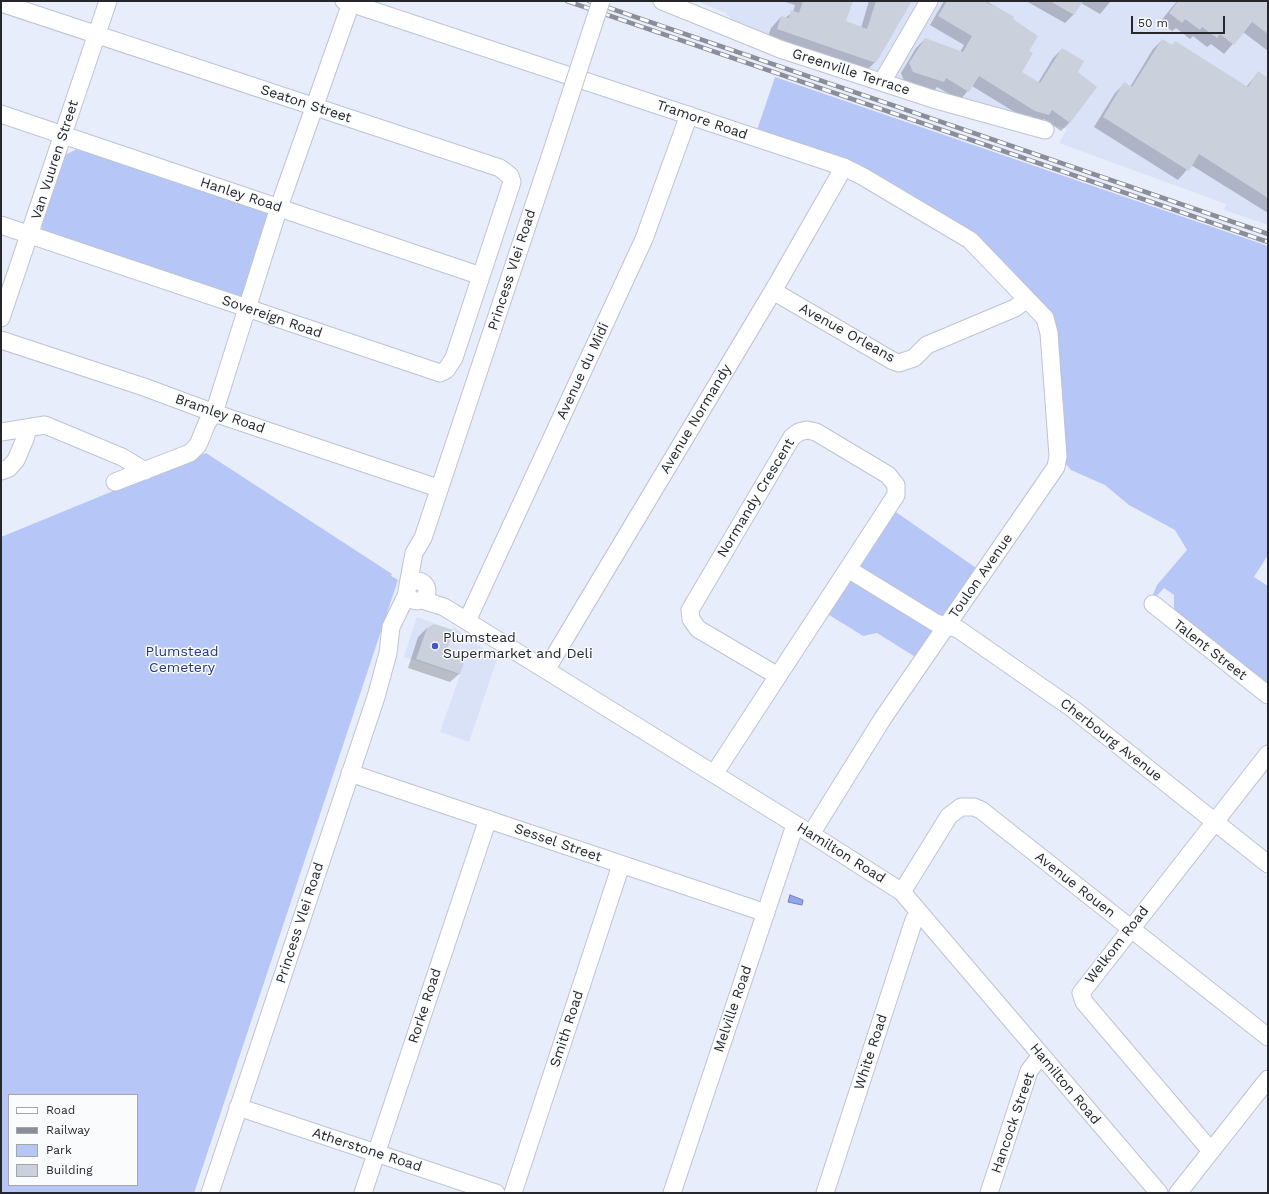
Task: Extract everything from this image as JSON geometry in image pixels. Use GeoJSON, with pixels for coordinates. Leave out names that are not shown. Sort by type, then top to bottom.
{"type":"FeatureCollection","features":[{"type":"Feature","properties":{"kind":"street","name":"Van Vuuren Street"},"geometry":{"type":"LineString","coordinates":[[1,318],[108,1]]}},
{"type":"Feature","properties":{"kind":"street","name":"Princess Vlei Road"},"geometry":{"type":"LineString","coordinates":[[210,1193],[376,697],[388,653],[391,627],[417,592],[422,538],[601,1]]}},
{"type":"Feature","properties":{"kind":"street","name":"Greenville Terrace"},"geometry":{"type":"LineString","coordinates":[[662,1],[780,49],[933,99],[1045,130]]}},
{"type":"Feature","properties":{"kind":"street"},"geometry":{"type":"LineString","coordinates":[[882,82],[929,1]]}},
{"type":"Feature","properties":{"kind":"street","name":"Seaton Street"},"geometry":{"type":"LineString","coordinates":[[1,2],[492,165],[506,171],[512,182],[511,189],[481,276]]}},
{"type":"Feature","properties":{"kind":"street"},"geometry":{"type":"LineString","coordinates":[[115,482],[194,451],[207,423],[214,413],[279,207],[315,107],[347,2]]}},
{"type":"Feature","properties":{"kind":"street","name":"Tramore Road"},"geometry":{"type":"LineString","coordinates":[[347,2],[844,168],[862,176],[970,240],[1028,299]]}},
{"type":"Feature","properties":{"kind":"street","name":"Hanley Road"},"geometry":{"type":"LineString","coordinates":[[1,114],[481,276]]}},
{"type":"Feature","properties":{"kind":"street","name":"Avenue du Midi"},"geometry":{"type":"LineString","coordinates":[[467,622],[644,240],[689,116]]}},
{"type":"Feature","properties":{"kind":"street","name":"Avenue Normandy"},"geometry":{"type":"LineString","coordinates":[[546,670],[773,291],[844,168]]}},
{"type":"Feature","properties":{"kind":"street","name":"Sovereign Road"},"geometry":{"type":"LineString","coordinates":[[1,225],[440,373],[446,370],[454,358],[481,276]]}},
{"type":"Feature","properties":{"kind":"street","name":"Avenue Orleans"},"geometry":{"type":"LineString","coordinates":[[773,291],[893,361],[899,363],[910,361],[927,345],[1015,308],[1028,299]]}},
{"type":"Feature","properties":{"kind":"street","name":"Toulon Avenue"},"geometry":{"type":"LineString","coordinates":[[811,834],[883,718],[1057,464],[1049,328],[1045,318],[1028,299]]}},
{"type":"Feature","properties":{"kind":"street","name":"Bramley Road"},"geometry":{"type":"LineString","coordinates":[[1,340],[144,387],[214,413],[438,488]]}},
{"type":"Feature","properties":{"kind":"street"},"geometry":{"type":"LineString","coordinates":[[1,432],[45,425],[122,457],[145,471]]}},
{"type":"Feature","properties":{"kind":"street"},"geometry":{"type":"LineString","coordinates":[[1,471],[9,468],[16,460],[28,428]]}},
{"type":"Feature","properties":{"kind":"street","name":"Normandy Crescent"},"geometry":{"type":"LineString","coordinates":[[714,774],[893,500],[897,490],[896,486],[888,475],[811,430],[802,430],[792,437],[690,610],[691,619],[698,629],[778,676]]}},
{"type":"Feature","properties":{"kind":"street"},"geometry":{"type":"LineString","coordinates":[[848,569],[936,622],[947,626]]}},
{"type":"Feature","properties":{"kind":"street","name":"Hamilton Road"},"geometry":{"type":"LineString","coordinates":[[417,592],[444,607],[796,824],[902,892],[1159,1193]]}},
{"type":"Feature","properties":{"kind":"street","name":"Talent Street"},"geometry":{"type":"LineString","coordinates":[[1153,604],[1268,695]]}},
{"type":"Feature","properties":{"kind":"street","name":"Cherbourg Avenue"},"geometry":{"type":"LineString","coordinates":[[947,626],[958,629],[1073,709],[1268,864]]}},
{"type":"Feature","properties":{"kind":"street","name":"Welkom Road"},"geometry":{"type":"LineString","coordinates":[[1211,1151],[1081,999],[1082,990],[1268,754]]}},
{"type":"Feature","properties":{"kind":"street","name":"Sessel Street"},"geometry":{"type":"LineString","coordinates":[[350,772],[766,913]]}},
{"type":"Feature","properties":{"kind":"street","name":"Avenue Rouen"},"geometry":{"type":"LineString","coordinates":[[902,892],[943,823],[955,810],[967,806],[980,810],[1268,1037]]}},
{"type":"Feature","properties":{"kind":"street","name":"Rorke Road"},"geometry":{"type":"LineString","coordinates":[[363,1193],[488,819]]}},
{"type":"Feature","properties":{"kind":"street","name":"Melville Road"},"geometry":{"type":"LineString","coordinates":[[672,1193],[796,824]]}},
{"type":"Feature","properties":{"kind":"street","name":"Smith Road"},"geometry":{"type":"LineString","coordinates":[[514,1193],[621,865]]}},
{"type":"Feature","properties":{"kind":"street","name":"White Road"},"geometry":{"type":"LineString","coordinates":[[825,1193],[914,920],[921,914]]}},
{"type":"Feature","properties":{"kind":"street","name":"Hancock Street"},"geometry":{"type":"LineString","coordinates":[[989,1193],[1029,1071],[1041,1055]]}},
{"type":"Feature","properties":{"kind":"street"},"geometry":{"type":"LineString","coordinates":[[1178,1193],[1268,1078]]}},
{"type":"Feature","properties":{"kind":"street","name":"Atherstone Road"},"geometry":{"type":"LineString","coordinates":[[238,1108],[496,1193]]}},
{"type":"Feature","properties":{"kind":"shaded area"},"geometry":{"type":"Polygon","coordinates":[[[697,1],[1268,1],[1268,225],[1224,210],[1226,204],[1059,143],[1067,129],[939,94],[736,24],[726,13],[697,1]]]}},
{"type":"Feature","properties":{"kind":"shaded area"},"geometry":{"type":"Polygon","coordinates":[[[417,617],[453,630],[454,627],[497,659],[469,742],[440,732],[460,675],[404,657],[417,617]]]}},
{"type":"Feature","properties":{"kind":"shaded area"},"geometry":{"type":"Polygon","coordinates":[[[790,895],[803,900],[802,905],[788,902],[790,895]]]}},
{"type":"Feature","properties":{"kind":"green space"},"geometry":{"type":"Polygon","coordinates":[[[775,77],[1268,246],[1268,555],[1254,577],[1268,586],[1268,690],[1174,614],[1174,595],[1164,588],[1153,600],[1151,599],[1157,585],[1187,550],[1175,530],[1129,505],[1105,485],[1071,470],[1065,463],[1056,366],[1055,322],[1053,317],[984,245],[757,130],[775,77]]]}},
{"type":"Feature","properties":{"kind":"green space"},"geometry":{"type":"Polygon","coordinates":[[[79,148],[264,209],[270,214],[242,298],[42,231],[42,224],[65,155],[79,148]]]}},
{"type":"Feature","properties":{"kind":"green space","name":"Plumstead Cemetery"},"geometry":{"type":"Polygon","coordinates":[[[206,453],[392,574],[391,576],[398,580],[194,1193],[1,1193],[1,537],[206,453]]]}},
{"type":"Feature","properties":{"kind":"green space"},"geometry":{"type":"Polygon","coordinates":[[[893,510],[979,570],[944,615],[941,616],[861,569],[860,566],[893,510]]]}},
{"type":"Feature","properties":{"kind":"green space"},"geometry":{"type":"Polygon","coordinates":[[[851,579],[932,630],[932,633],[917,658],[877,633],[863,636],[826,613],[851,579]]]}},
{"type":"Feature","properties":{"kind":"building"},"geometry":{"type":"Polygon","coordinates":[[[803,1],[853,1],[846,21],[867,29],[876,1],[912,1],[877,61],[873,62],[777,29],[781,16],[789,18],[791,10],[799,13],[803,1]]]}},
{"type":"Feature","properties":{"kind":"building"},"geometry":{"type":"Polygon","coordinates":[[[947,1],[984,1],[991,5],[992,4],[1014,17],[1013,19],[1038,36],[1029,51],[1033,53],[1022,72],[1040,83],[1062,48],[1084,61],[1078,72],[1097,87],[1070,123],[1052,110],[1049,115],[1035,111],[979,76],[969,92],[946,78],[944,82],[913,72],[909,63],[925,38],[963,52],[972,36],[938,16],[947,1]]]}},
{"type":"Feature","properties":{"kind":"building"},"geometry":{"type":"Polygon","coordinates":[[[1050,1],[1083,1],[1074,15],[1050,1]]]}},
{"type":"Feature","properties":{"kind":"building"},"geometry":{"type":"Polygon","coordinates":[[[1178,1],[1268,1],[1268,34],[1252,22],[1234,45],[1220,34],[1217,38],[1202,27],[1200,30],[1185,19],[1182,23],[1169,13],[1178,1]]]}},
{"type":"Feature","properties":{"kind":"building"},"geometry":{"type":"Polygon","coordinates":[[[1162,39],[1172,45],[1175,41],[1248,87],[1258,71],[1268,78],[1268,198],[1199,154],[1189,171],[1103,117],[1124,82],[1132,87],[1162,39]]]}},
{"type":"Feature","properties":{"kind":"building","name":"Plumstead Supermarket and Deli"},"geometry":{"type":"Polygon","coordinates":[[[434,624],[453,630],[447,651],[466,657],[460,674],[416,659],[427,628],[434,624]]]}},
{"type":"Feature","properties":{"kind":"railway"},"geometry":{"type":"LineString","coordinates":[[567,1],[1268,242]]}},
{"type":"Feature","properties":{"kind":"railway"},"geometry":{"type":"LineString","coordinates":[[589,1],[1268,234]]}},
{"type":"Feature","properties":{"kind":"place","name":"Plumstead Supermarket and Deli"},"geometry":{"type":"Point","coordinates":[435,646]}}]}
